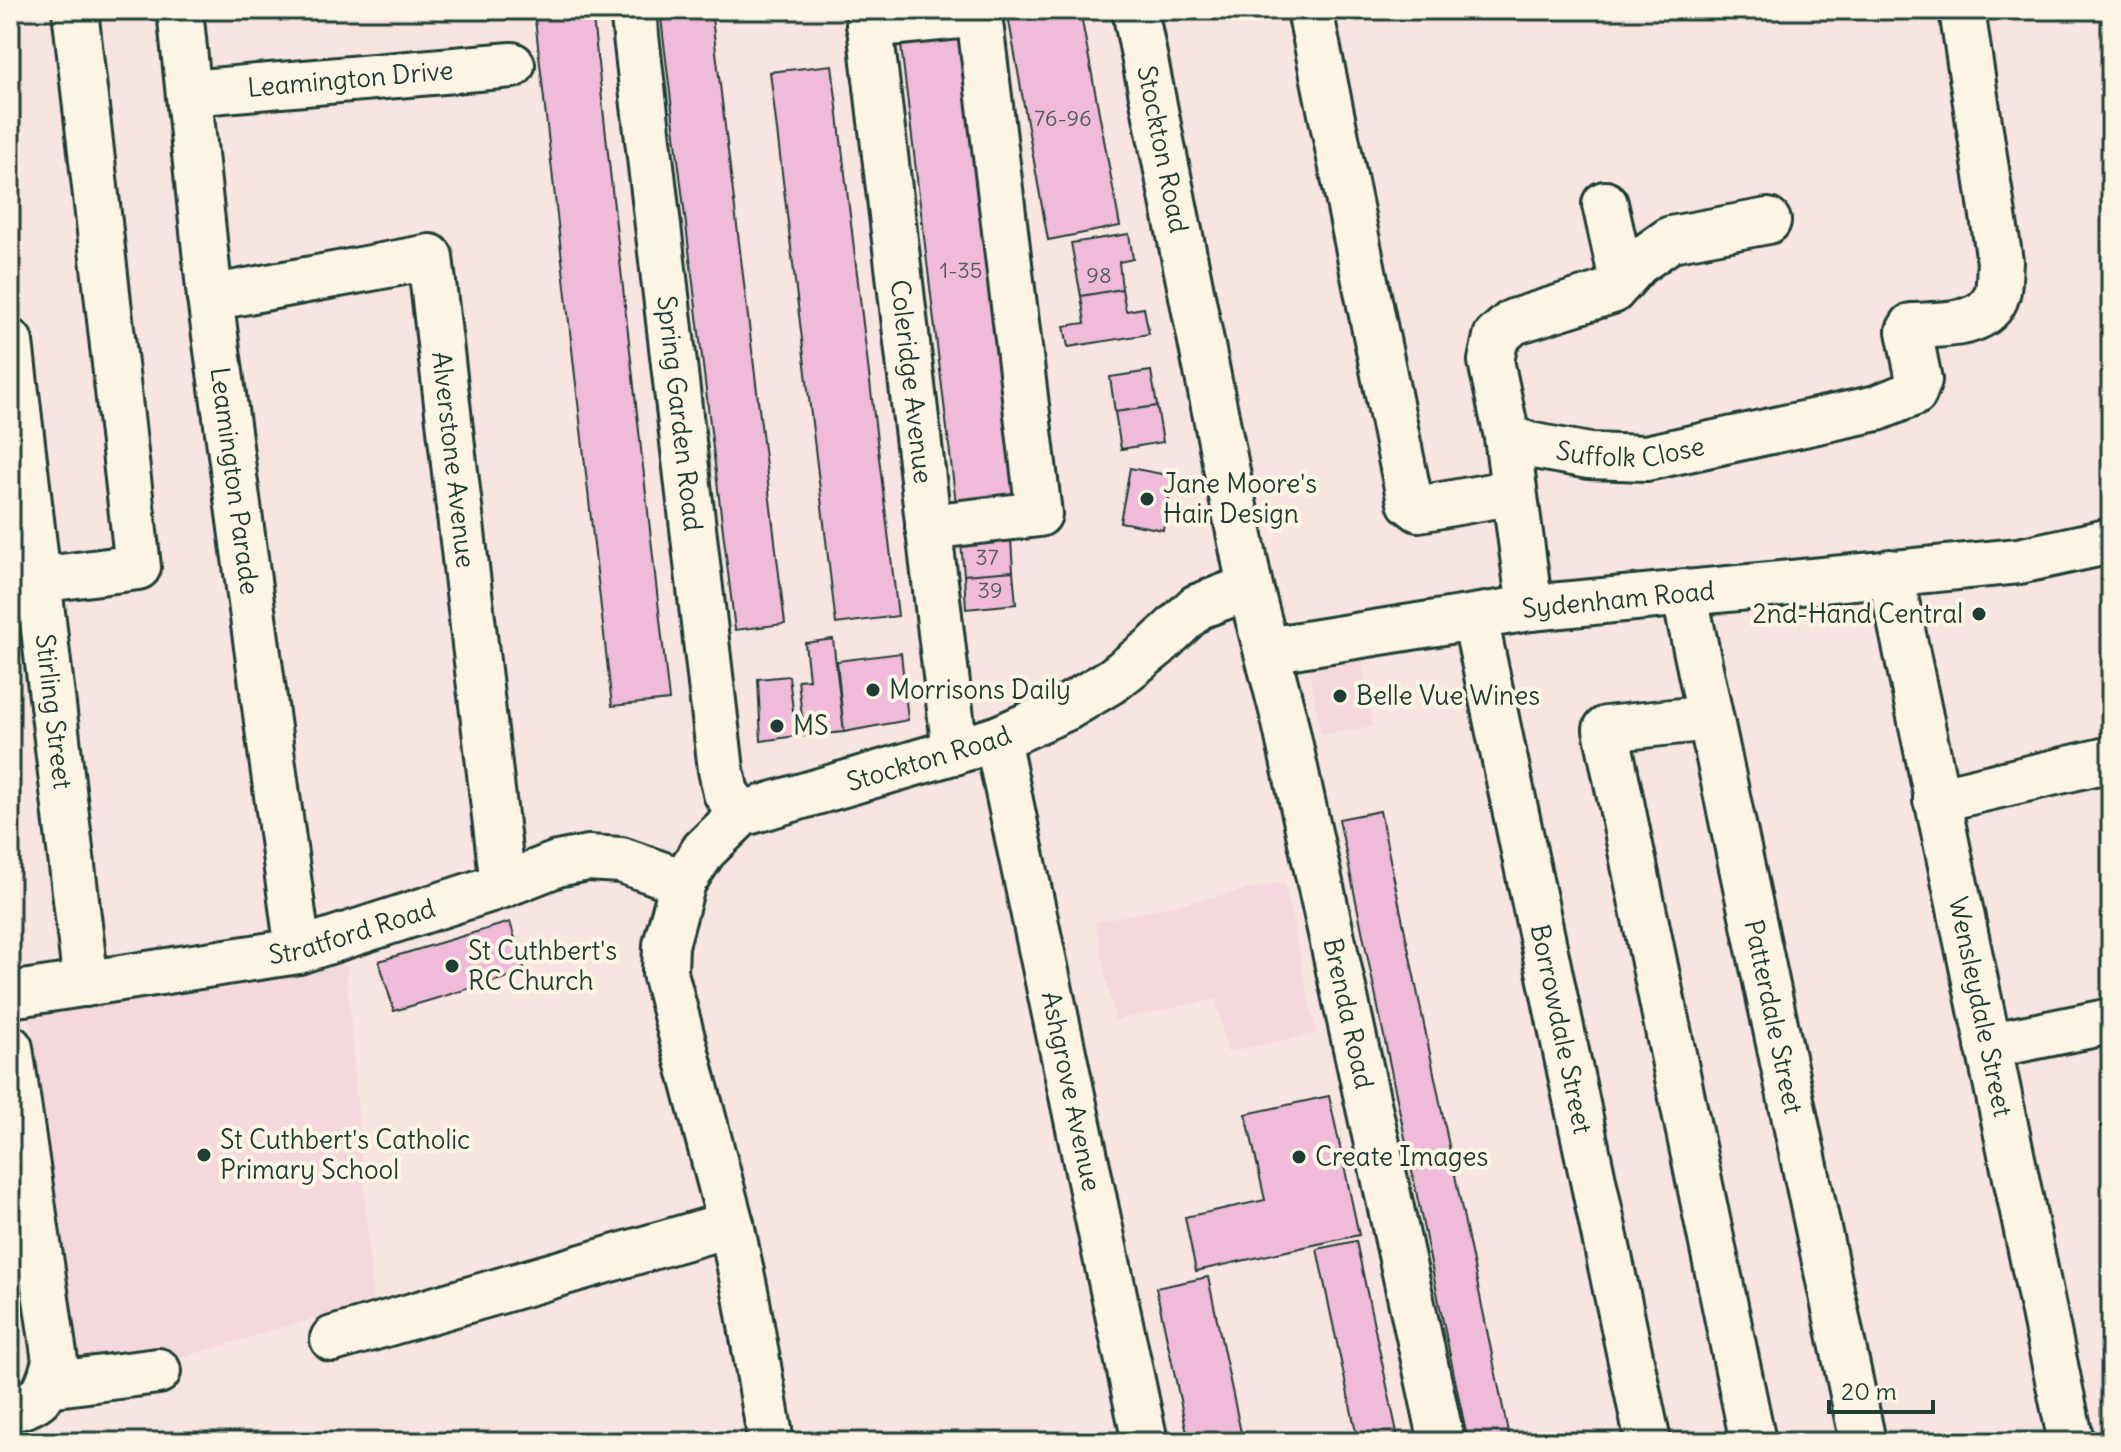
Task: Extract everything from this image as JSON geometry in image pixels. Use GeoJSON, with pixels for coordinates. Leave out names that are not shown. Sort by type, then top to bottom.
{"type":"FeatureCollection","features":[{"type":"Feature","properties":{"kind":"street"},"geometry":{"type":"LineString","coordinates":[[38,580],[138,567],[75,10]]}},
{"type":"Feature","properties":{"kind":"street","name":"Leamington Parade"},"geometry":{"type":"LineString","coordinates":[[180,10],[210,298],[298,951]]}},
{"type":"Feature","properties":{"kind":"street","name":"Spring Garden Road"},"geometry":{"type":"LineString","coordinates":[[633,10],[721,770],[726,793],[741,814]]}},
{"type":"Feature","properties":{"kind":"street","name":"Stockton Road"},"geometry":{"type":"LineString","coordinates":[[771,1442],[731,1224],[665,973],[666,945],[683,882],[704,850],[741,814],[997,739],[1066,708],[1113,680],[1156,646],[1197,607],[1250,587],[1135,10]]}},
{"type":"Feature","properties":{"kind":"street"},"geometry":{"type":"LineString","coordinates":[[1310,10],[1410,502],[1419,509],[1514,492]]}},
{"type":"Feature","properties":{"kind":"street","name":"Suffolk Close"},"geometry":{"type":"LineString","coordinates":[[1507,437],[1529,445],[1589,456],[1646,458],[1877,408],[1914,393],[1919,380],[1909,331],[1912,326],[1967,321],[1988,311],[1997,294],[2000,262],[1962,10]]}},
{"type":"Feature","properties":{"kind":"street"},"geometry":{"type":"LineString","coordinates":[[868,18],[979,14],[1038,498],[1039,514],[928,527]]}},
{"type":"Feature","properties":{"kind":"street","name":"Coleridge Avenue"},"geometry":{"type":"LineString","coordinates":[[868,18],[955,752]]}},
{"type":"Feature","properties":{"kind":"street","name":"Leamington Drive"},"geometry":{"type":"LineString","coordinates":[[189,93],[512,65]]}},
{"type":"Feature","properties":{"kind":"street"},"geometry":{"type":"LineString","coordinates":[[1605,204],[1622,280]]}},
{"type":"Feature","properties":{"kind":"street"},"geometry":{"type":"LineString","coordinates":[[1530,608],[1507,437],[1491,361],[1496,337],[1513,322],[1612,291],[1637,263],[1671,239],[1768,221]]}},
{"type":"Feature","properties":{"kind":"street","name":"Alverstone Avenue"},"geometry":{"type":"LineString","coordinates":[[210,298],[430,257],[503,885]]}},
{"type":"Feature","properties":{"kind":"street","name":"Stirling Street"},"geometry":{"type":"LineString","coordinates":[[10,342],[86,984]]}},
{"type":"Feature","properties":{"kind":"street","name":"Sydenham Road"},"geometry":{"type":"LineString","coordinates":[[1268,650],[1530,608],[2019,561],[2111,541]]}},
{"type":"Feature","properties":{"kind":"street","name":"Wensleydale Street"},"geometry":{"type":"LineString","coordinates":[[1890,572],[2071,1442]]}},
{"type":"Feature","properties":{"kind":"street","name":"Brenda Road"},"geometry":{"type":"LineString","coordinates":[[1250,587],[1268,650],[1442,1442]]}},
{"type":"Feature","properties":{"kind":"street","name":"Patterdale Street"},"geometry":{"type":"LineString","coordinates":[[1684,592],[1863,1442]]}},
{"type":"Feature","properties":{"kind":"street","name":"Borrowdale Street"},"geometry":{"type":"LineString","coordinates":[[1475,618],[1648,1442]]}},
{"type":"Feature","properties":{"kind":"street"},"geometry":{"type":"LineString","coordinates":[[1710,718],[1606,729],[1753,1442]]}},
{"type":"Feature","properties":{"kind":"street","name":"Ashgrove Avenue"},"geometry":{"type":"LineString","coordinates":[[997,739],[1145,1442]]}},
{"type":"Feature","properties":{"kind":"street"},"geometry":{"type":"LineString","coordinates":[[1936,800],[2111,759]]}},
{"type":"Feature","properties":{"kind":"street","name":"Stratford Road"},"geometry":{"type":"LineString","coordinates":[[10,995],[298,951],[503,885],[557,864],[588,858],[621,860],[683,882]]}},
{"type":"Feature","properties":{"kind":"street"},"geometry":{"type":"LineString","coordinates":[[1988,1046],[2111,1021]]}},
{"type":"Feature","properties":{"kind":"street"},"geometry":{"type":"LineString","coordinates":[[10,1048],[55,1361],[48,1385],[31,1405],[10,1409]]}},
{"type":"Feature","properties":{"kind":"street"},"geometry":{"type":"LineString","coordinates":[[333,1339],[731,1224]]}},
{"type":"Feature","properties":{"kind":"street"},"geometry":{"type":"LineString","coordinates":[[48,1385],[158,1371]]}},
{"type":"Feature","properties":{"kind":"shaded area","name":"Belle Vue Wines"},"geometry":{"type":"Polygon","coordinates":[[[1362,660],[1373,726],[1321,735],[1309,669],[1362,660]]]}},
{"type":"Feature","properties":{"kind":"shaded area"},"geometry":{"type":"Polygon","coordinates":[[[1284,882],[1316,1033],[1227,1052],[1216,999],[1115,1020],[1095,922],[1284,882]]]}},
{"type":"Feature","properties":{"kind":"shaded area","name":"St Cuthbert's Catholic Primary School"},"geometry":{"type":"Polygon","coordinates":[[[346,964],[373,1301],[77,1388],[29,1008],[346,964]]]}},
{"type":"Feature","properties":{"kind":"building"},"geometry":{"type":"Polygon","coordinates":[[[534,10],[592,10],[669,700],[612,706],[534,10]]]}},
{"type":"Feature","properties":{"kind":"building"},"geometry":{"type":"Polygon","coordinates":[[[660,10],[711,10],[785,624],[735,630],[660,10]]]}},
{"type":"Feature","properties":{"kind":"building"},"geometry":{"type":"Polygon","coordinates":[[[1007,10],[1080,10],[1120,226],[1048,240],[1007,10]]]}},
{"type":"Feature","properties":{"kind":"building"},"geometry":{"type":"Polygon","coordinates":[[[965,29],[1023,504],[957,512],[900,37],[965,29]]]}},
{"type":"Feature","properties":{"kind":"building"},"geometry":{"type":"Polygon","coordinates":[[[832,65],[898,616],[836,624],[770,72],[832,65]]]}},
{"type":"Feature","properties":{"kind":"building"},"geometry":{"type":"Polygon","coordinates":[[[1129,234],[1133,259],[1119,262],[1122,289],[1081,296],[1071,243],[1129,234]]]}},
{"type":"Feature","properties":{"kind":"building"},"geometry":{"type":"Polygon","coordinates":[[[1122,289],[1126,311],[1144,308],[1149,334],[1068,347],[1064,326],[1085,323],[1081,296],[1122,289]]]}},
{"type":"Feature","properties":{"kind":"building"},"geometry":{"type":"Polygon","coordinates":[[[1151,371],[1157,406],[1115,412],[1110,377],[1151,371]]]}},
{"type":"Feature","properties":{"kind":"building"},"geometry":{"type":"Polygon","coordinates":[[[1157,406],[1163,442],[1121,449],[1115,412],[1157,406]]]}},
{"type":"Feature","properties":{"kind":"building","name":"Jane Moore's Hair Design"},"geometry":{"type":"Polygon","coordinates":[[[1130,468],[1173,476],[1163,530],[1120,522],[1130,468]]]}},
{"type":"Feature","properties":{"kind":"building"},"geometry":{"type":"Polygon","coordinates":[[[1011,539],[1013,571],[964,575],[961,543],[1011,539]]]}},
{"type":"Feature","properties":{"kind":"building"},"geometry":{"type":"Polygon","coordinates":[[[1013,571],[1016,604],[966,609],[964,575],[1013,571]]]}},
{"type":"Feature","properties":{"kind":"building"},"geometry":{"type":"Polygon","coordinates":[[[833,639],[844,732],[804,736],[798,680],[809,679],[805,643],[833,639]]]}},
{"type":"Feature","properties":{"kind":"building","name":"Morrisons Daily"},"geometry":{"type":"Polygon","coordinates":[[[901,653],[908,720],[844,732],[837,661],[901,653]]]}},
{"type":"Feature","properties":{"kind":"building"},"geometry":{"type":"Polygon","coordinates":[[[789,676],[796,736],[761,741],[758,679],[789,676]]]}},
{"type":"Feature","properties":{"kind":"building"},"geometry":{"type":"Polygon","coordinates":[[[1380,811],[1510,1442],[1468,1442],[1339,819],[1380,811]]]}},
{"type":"Feature","properties":{"kind":"building","name":"St Cuthbert's RC Church"},"geometry":{"type":"Polygon","coordinates":[[[510,922],[525,972],[394,1011],[379,961],[510,922]]]}},
{"type":"Feature","properties":{"kind":"building","name":"Create Images"},"geometry":{"type":"Polygon","coordinates":[[[1329,1096],[1359,1235],[1196,1271],[1185,1217],[1265,1200],[1246,1114],[1329,1096]]]}},
{"type":"Feature","properties":{"kind":"building"},"geometry":{"type":"Polygon","coordinates":[[[1356,1241],[1399,1442],[1358,1442],[1317,1249],[1356,1241]]]}},
{"type":"Feature","properties":{"kind":"building"},"geometry":{"type":"Polygon","coordinates":[[[1208,1277],[1243,1442],[1189,1442],[1156,1288],[1208,1277]]]}},
{"type":"Feature","properties":{"kind":"place","name":"Jane Moore's Hair Design"},"geometry":{"type":"Point","coordinates":[1147,499]}},
{"type":"Feature","properties":{"kind":"place","name":"2nd-Hand Central"},"geometry":{"type":"Point","coordinates":[1979,614]}},
{"type":"Feature","properties":{"kind":"place","name":"Morrisons Daily"},"geometry":{"type":"Point","coordinates":[873,690]}},
{"type":"Feature","properties":{"kind":"place","name":"Belle Vue Wines"},"geometry":{"type":"Point","coordinates":[1340,696]}},
{"type":"Feature","properties":{"kind":"place","name":"MS"},"geometry":{"type":"Point","coordinates":[777,726]}},
{"type":"Feature","properties":{"kind":"place","name":"St Cuthbert's RC Church"},"geometry":{"type":"Point","coordinates":[452,966]}},
{"type":"Feature","properties":{"kind":"place","name":"St Cuthbert's Catholic Primary School"},"geometry":{"type":"Point","coordinates":[204,1155]}},
{"type":"Feature","properties":{"kind":"place","name":"Create Images"},"geometry":{"type":"Point","coordinates":[1299,1157]}}]}
